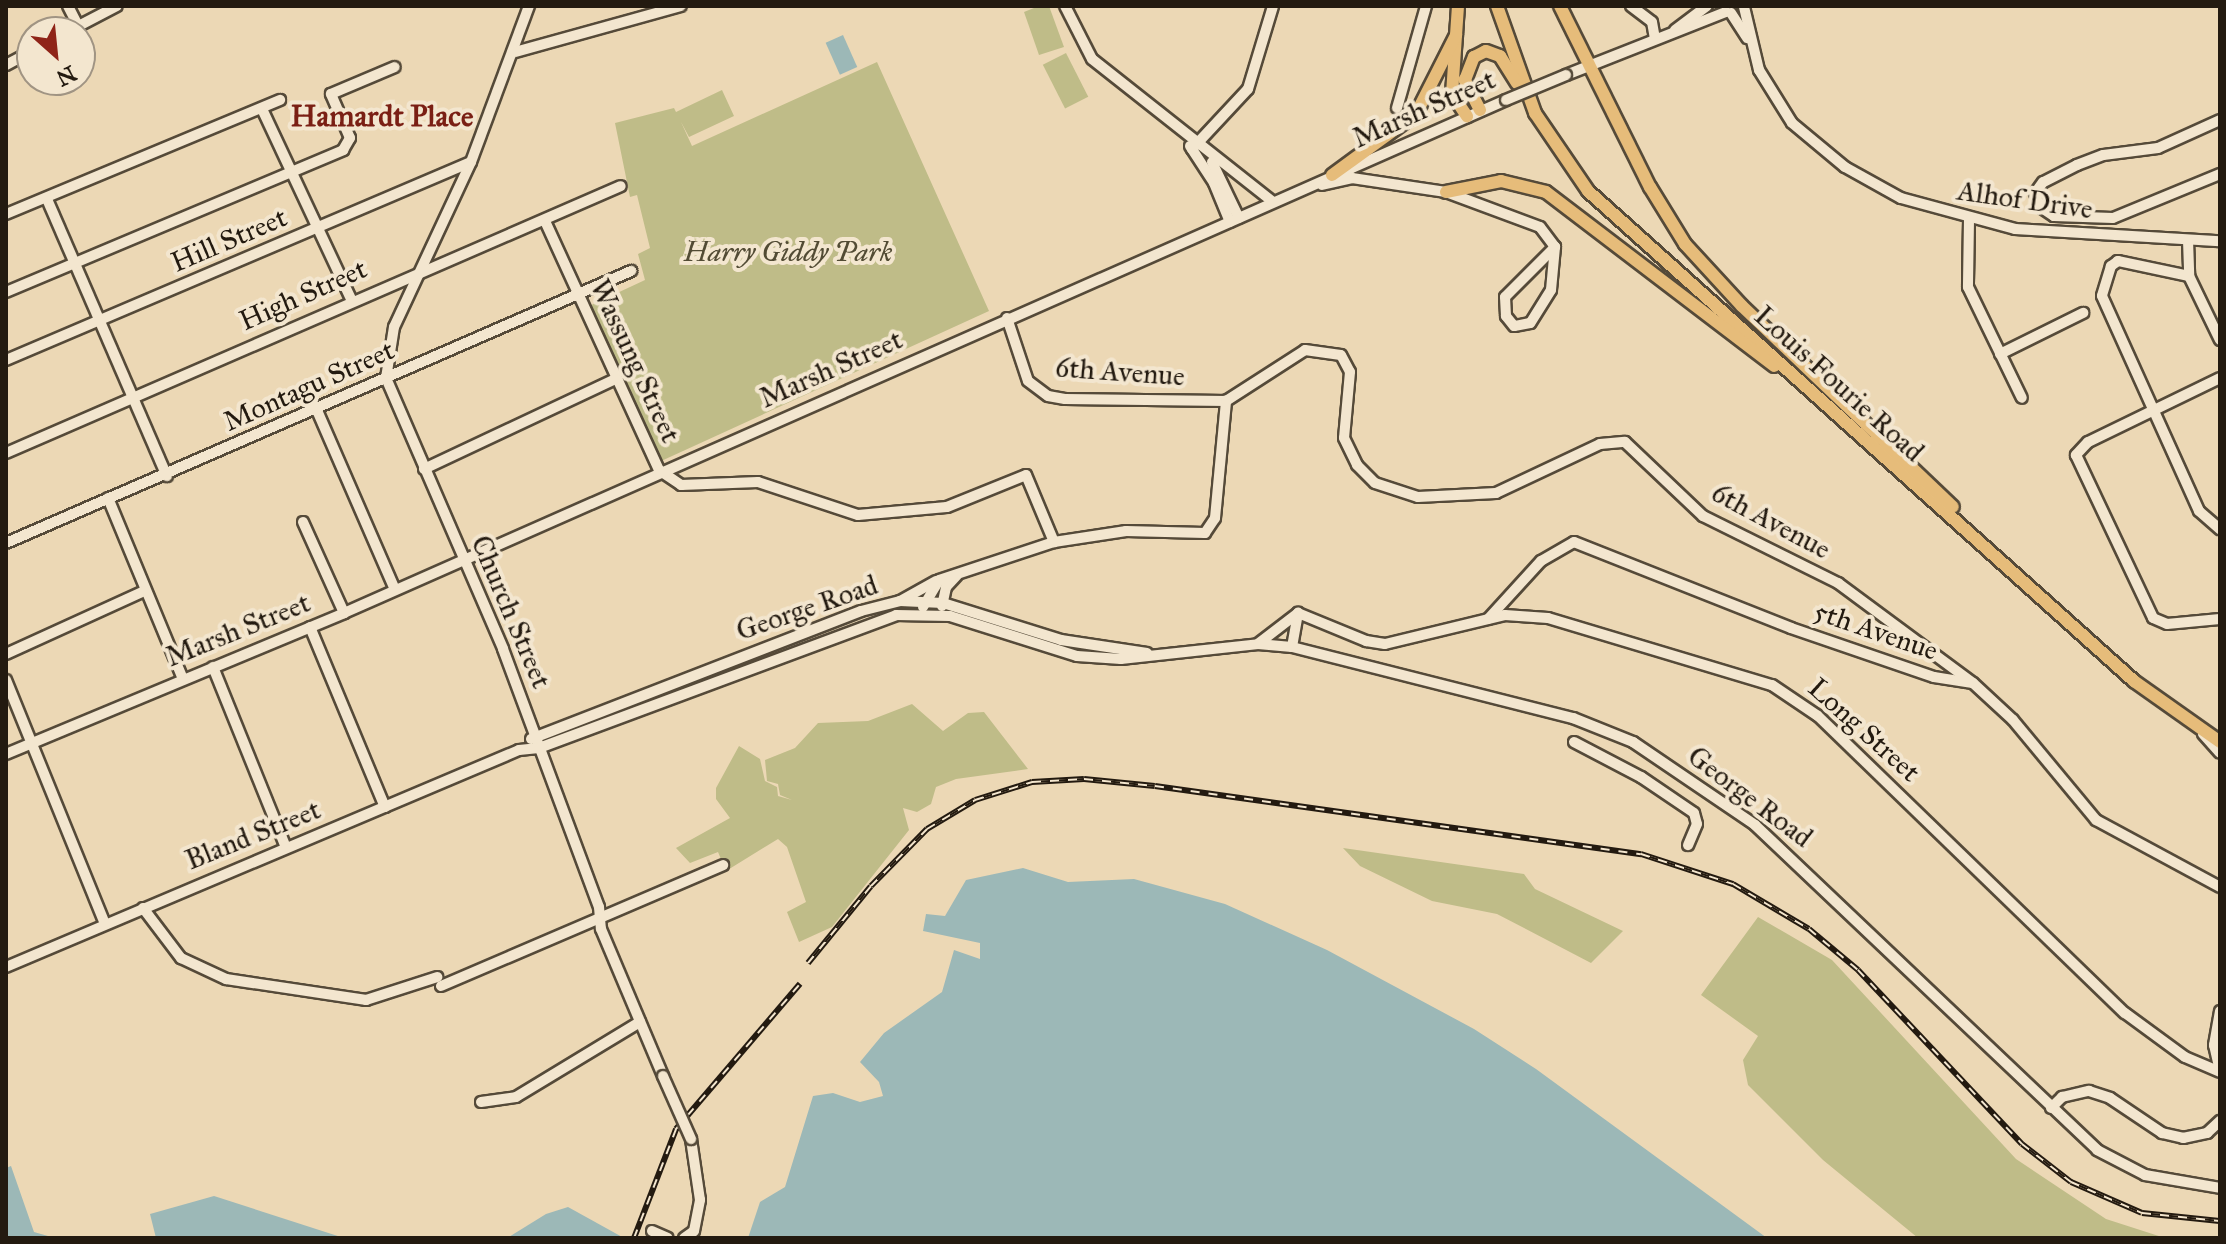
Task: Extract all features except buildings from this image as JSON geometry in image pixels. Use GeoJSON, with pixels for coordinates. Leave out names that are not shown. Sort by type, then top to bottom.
{"type":"FeatureCollection","features":[{"type":"Feature","properties":{"kind":"main road"},"geometry":{"type":"LineString","coordinates":[[1458,6],[1452,94],[1467,116]]}},
{"type":"Feature","properties":{"kind":"main road","name":"Louis Fourie Road"},"geometry":{"type":"LineString","coordinates":[[1497,6],[1535,113],[1588,191],[2134,681],[2203,733],[2220,742]]}},
{"type":"Feature","properties":{"kind":"main road"},"geometry":{"type":"LineString","coordinates":[[1560,6],[1667,218],[1710,275],[2134,681]]}},
{"type":"Feature","properties":{"kind":"main road"},"geometry":{"type":"LineString","coordinates":[[1332,175],[1397,133],[1416,114],[1456,35]]}},
{"type":"Feature","properties":{"kind":"main road"},"geometry":{"type":"LineString","coordinates":[[1480,110],[1465,73],[1474,57],[1486,51],[1509,67],[1535,113]]}},
{"type":"Feature","properties":{"kind":"main road"},"geometry":{"type":"LineString","coordinates":[[1446,192],[1501,181],[1546,192],[1819,397]]}},
{"type":"Feature","properties":{"kind":"street"},"geometry":{"type":"LineString","coordinates":[[96,17],[117,6]]}},
{"type":"Feature","properties":{"kind":"street"},"geometry":{"type":"LineString","coordinates":[[386,378],[394,327],[471,162],[515,52],[529,6]]}},
{"type":"Feature","properties":{"kind":"street"},"geometry":{"type":"LineString","coordinates":[[1065,6],[1092,59],[1194,146],[1273,202]]}},
{"type":"Feature","properties":{"kind":"street"},"geometry":{"type":"LineString","coordinates":[[1194,146],[1248,89],[1273,6]]}},
{"type":"Feature","properties":{"kind":"street"},"geometry":{"type":"LineString","coordinates":[[1397,108],[1426,6]]}},
{"type":"Feature","properties":{"kind":"street"},"geometry":{"type":"LineString","coordinates":[[1631,6],[1652,22],[1655,39]]}},
{"type":"Feature","properties":{"kind":"street","name":"Marsh Street"},"geometry":{"type":"LineString","coordinates":[[1675,30],[1707,6]]}},
{"type":"Feature","properties":{"kind":"street"},"geometry":{"type":"LineString","coordinates":[[515,52],[677,7]]}},
{"type":"Feature","properties":{"kind":"street","name":"Marsh Street"},"geometry":{"type":"LineString","coordinates":[[6,754],[344,613],[659,470],[1480,110],[1725,10],[1745,7]]}},
{"type":"Feature","properties":{"kind":"street","name":"Alhof Drive"},"geometry":{"type":"LineString","coordinates":[[1745,7],[1752,47],[1768,91],[1807,137],[1845,167],[1901,198],[1969,220],[2057,233],[2220,241]]}},
{"type":"Feature","properties":{"kind":"street","name":"Alhof Drive"},"geometry":{"type":"LineString","coordinates":[[1725,10],[1752,47]]}},
{"type":"Feature","properties":{"kind":"street"},"geometry":{"type":"LineString","coordinates":[[6,292],[343,150],[350,138],[331,94],[395,67]]}},
{"type":"Feature","properties":{"kind":"street"},"geometry":{"type":"LineString","coordinates":[[6,214],[280,100]]}},
{"type":"Feature","properties":{"kind":"street"},"geometry":{"type":"LineString","coordinates":[[262,109],[351,299]]}},
{"type":"Feature","properties":{"kind":"street"},"geometry":{"type":"LineString","coordinates":[[2220,120],[2158,148],[2103,155],[2053,177],[2038,187],[2039,206],[2054,216],[2086,220],[2113,218],[2166,201],[2220,174]]}},
{"type":"Feature","properties":{"kind":"street"},"geometry":{"type":"LineString","coordinates":[[1194,146],[1234,220]]}},
{"type":"Feature","properties":{"kind":"street"},"geometry":{"type":"LineString","coordinates":[[1209,155],[1234,220]]}},
{"type":"Feature","properties":{"kind":"street","name":"Hill Street"},"geometry":{"type":"LineString","coordinates":[[6,360],[471,162]]}},
{"type":"Feature","properties":{"kind":"street"},"geometry":{"type":"LineString","coordinates":[[1358,164],[1378,180]]}},
{"type":"Feature","properties":{"kind":"street"},"geometry":{"type":"LineString","coordinates":[[1293,193],[1352,178],[1378,180],[1446,192],[1540,227],[1555,247],[1551,290],[1530,323],[1514,326],[1506,316],[1505,297],[1555,247]]}},
{"type":"Feature","properties":{"kind":"street","name":"High Street"},"geometry":{"type":"LineString","coordinates":[[6,453],[351,299],[545,221],[621,186]]}},
{"type":"Feature","properties":{"kind":"street"},"geometry":{"type":"LineString","coordinates":[[47,199],[167,476]]}},
{"type":"Feature","properties":{"kind":"street"},"geometry":{"type":"LineString","coordinates":[[1969,220],[1968,287],[2022,398]]}},
{"type":"Feature","properties":{"kind":"street","name":"Wassung Street"},"geometry":{"type":"LineString","coordinates":[[545,221],[659,470],[681,485],[742,481],[776,485],[835,512],[858,515],[930,511],[1019,475],[1030,479],[1054,542]]}},
{"type":"Feature","properties":{"kind":"street"},"geometry":{"type":"LineString","coordinates":[[434,239],[450,259]]}},
{"type":"Feature","properties":{"kind":"street"},"geometry":{"type":"LineString","coordinates":[[2188,240],[2189,276],[2216,323],[2220,340]]}},
{"type":"Feature","properties":{"kind":"street"},"geometry":{"type":"LineString","coordinates":[[2189,276],[2126,260],[2111,266],[2106,281],[2104,309],[2202,516],[2220,529]]}},
{"type":"Feature","properties":{"kind":"street","name":"Montagu Street"},"geometry":{"type":"LineString","coordinates":[[6,543],[167,476],[631,271]]}},
{"type":"Feature","properties":{"kind":"street"},"geometry":{"type":"LineString","coordinates":[[2000,354],[2083,313]]}},
{"type":"Feature","properties":{"kind":"street","name":"6th Avenue"},"geometry":{"type":"LineString","coordinates":[[1007,318],[1028,381],[1048,396],[1226,401],[1305,350],[1341,355],[1350,372],[1344,438],[1357,465],[1375,483],[1418,497],[1496,493],[1600,444],[1625,442],[1703,516],[1838,583],[1973,683]]}},
{"type":"Feature","properties":{"kind":"street","name":"Church Street"},"geometry":{"type":"LineString","coordinates":[[386,378],[535,735],[640,1022],[691,1139],[700,1200],[694,1231],[684,1238]]}},
{"type":"Feature","properties":{"kind":"street"},"geometry":{"type":"LineString","coordinates":[[2220,378],[2088,442],[2076,455],[2153,618],[2167,624],[2220,619]]}},
{"type":"Feature","properties":{"kind":"street"},"geometry":{"type":"LineString","coordinates":[[424,469],[615,379]]}},
{"type":"Feature","properties":{"kind":"street"},"geometry":{"type":"LineString","coordinates":[[900,601],[939,580],[1054,542],[1126,531],[1205,533],[1215,518],[1226,401]]}},
{"type":"Feature","properties":{"kind":"street"},"geometry":{"type":"LineString","coordinates":[[316,408],[352,499],[395,590]]}},
{"type":"Feature","properties":{"kind":"street"},"geometry":{"type":"LineString","coordinates":[[108,498],[183,679]]}},
{"type":"Feature","properties":{"kind":"street"},"geometry":{"type":"LineString","coordinates":[[303,522],[344,613]]}},
{"type":"Feature","properties":{"kind":"street","name":"5th Avenue"},"geometry":{"type":"LineString","coordinates":[[1487,620],[1541,561],[1574,542],[1791,628],[1934,677],[1973,683]]}},
{"type":"Feature","properties":{"kind":"street"},"geometry":{"type":"LineString","coordinates":[[941,615],[946,587],[958,573]]}},
{"type":"Feature","properties":{"kind":"street"},"geometry":{"type":"LineString","coordinates":[[922,613],[924,601],[939,580]]}},
{"type":"Feature","properties":{"kind":"street"},"geometry":{"type":"LineString","coordinates":[[6,654],[144,591]]}},
{"type":"Feature","properties":{"kind":"street","name":"George Road"},"geometry":{"type":"LineString","coordinates":[[535,735],[861,611],[900,601],[943,603],[1061,640],[1149,653]]}},
{"type":"Feature","properties":{"kind":"street","name":"George Road"},"geometry":{"type":"LineString","coordinates":[[539,748],[865,623],[922,613],[941,615],[1059,654],[1121,659],[1149,653],[1258,644],[1292,647],[1573,718],[1633,742],[1755,825],[1840,900],[2051,1108],[2119,1164],[2167,1182],[2220,1188]]}},
{"type":"Feature","properties":{"kind":"street"},"geometry":{"type":"LineString","coordinates":[[1258,644],[1298,613]]}},
{"type":"Feature","properties":{"kind":"street"},"geometry":{"type":"LineString","coordinates":[[1292,647],[1298,613]]}},
{"type":"Feature","properties":{"kind":"street","name":"Long Street"},"geometry":{"type":"LineString","coordinates":[[1298,613],[1366,641],[1385,644],[1487,620],[1548,618],[1721,668],[1797,698],[2125,1013],[2175,1051],[2220,1071]]}},
{"type":"Feature","properties":{"kind":"street"},"geometry":{"type":"LineString","coordinates":[[310,627],[385,807]]}},
{"type":"Feature","properties":{"kind":"street"},"geometry":{"type":"LineString","coordinates":[[213,667],[285,845]]}},
{"type":"Feature","properties":{"kind":"street"},"geometry":{"type":"LineString","coordinates":[[6,680],[105,924]]}},
{"type":"Feature","properties":{"kind":"street"},"geometry":{"type":"LineString","coordinates":[[1973,683],[2013,720],[2096,820],[2220,887]]}},
{"type":"Feature","properties":{"kind":"street"},"geometry":{"type":"LineString","coordinates":[[2203,733],[2220,753]]}},
{"type":"Feature","properties":{"kind":"street","name":"Bland Street"},"geometry":{"type":"LineString","coordinates":[[519,750],[535,735]]}},
{"type":"Feature","properties":{"kind":"street"},"geometry":{"type":"LineString","coordinates":[[1574,742],[1641,777],[1694,813],[1697,824],[1688,845]]}},
{"type":"Feature","properties":{"kind":"street","name":"Bland Street"},"geometry":{"type":"LineString","coordinates":[[6,967],[285,845],[385,807],[519,750],[539,748]]}},
{"type":"Feature","properties":{"kind":"street"},"geometry":{"type":"LineString","coordinates":[[143,908],[181,958],[226,979],[366,1000],[439,982],[601,918],[723,865]]}},
{"type":"Feature","properties":{"kind":"street"},"geometry":{"type":"LineString","coordinates":[[2220,1011],[2214,1033],[2220,1071]]}},
{"type":"Feature","properties":{"kind":"street"},"geometry":{"type":"LineString","coordinates":[[481,1102],[516,1097],[640,1022]]}},
{"type":"Feature","properties":{"kind":"street"},"geometry":{"type":"LineString","coordinates":[[2051,1108],[2062,1097],[2089,1091],[2174,1137],[2197,1137],[2218,1127]]}},
{"type":"Feature","properties":{"kind":"street"},"geometry":{"type":"LineString","coordinates":[[652,1231],[668,1238]]}},
{"type":"Feature","properties":{"kind":"green space"},"geometry":{"type":"Polygon","coordinates":[[[1049,6],[1064,47],[1039,55],[1024,12],[1049,6]]]}},
{"type":"Feature","properties":{"kind":"green space"},"geometry":{"type":"Polygon","coordinates":[[[1066,53],[1088,97],[1065,108],[1043,65],[1066,53]]]}},
{"type":"Feature","properties":{"kind":"green space","name":"Harry Giddy Park"},"geometry":{"type":"Polygon","coordinates":[[[877,62],[989,311],[659,462],[585,308],[645,280],[638,254],[650,248],[637,195],[630,197],[615,123],[674,108],[676,112],[722,90],[734,116],[689,137],[681,122],[692,146],[877,62]]]}},
{"type":"Feature","properties":{"kind":"green space"},"geometry":{"type":"Polygon","coordinates":[[[912,704],[943,731],[968,713],[984,712],[1028,769],[956,779],[936,787],[931,804],[917,812],[903,808],[909,830],[832,927],[799,942],[787,912],[806,902],[787,847],[778,839],[726,871],[718,852],[690,863],[676,848],[730,818],[716,799],[716,788],[739,746],[760,759],[765,781],[777,787],[778,796],[792,800],[780,795],[778,784],[767,781],[765,760],[795,748],[818,723],[868,721],[912,704]]]}},
{"type":"Feature","properties":{"kind":"green space"},"geometry":{"type":"Polygon","coordinates":[[[1343,848],[1524,874],[1535,889],[1623,931],[1591,963],[1497,914],[1432,901],[1360,866],[1343,848]]]}},
{"type":"Feature","properties":{"kind":"green space"},"geometry":{"type":"Polygon","coordinates":[[[1758,917],[1832,960],[2016,1159],[2106,1219],[2165,1238],[1918,1238],[1823,1160],[1748,1085],[1743,1060],[1758,1036],[1701,995],[1758,917]]]}},
{"type":"Feature","properties":{"kind":"water"},"geometry":{"type":"Polygon","coordinates":[[[843,35],[857,67],[840,75],[826,43],[843,35]]]}},
{"type":"Feature","properties":{"kind":"water"},"geometry":{"type":"Polygon","coordinates":[[[1023,868],[1068,882],[1134,879],[1225,904],[1327,950],[1474,1029],[1536,1069],[1767,1238],[748,1238],[760,1202],[785,1187],[813,1096],[833,1093],[860,1102],[883,1096],[879,1082],[860,1062],[884,1033],[942,992],[954,950],[980,959],[980,943],[923,931],[926,914],[945,916],[966,880],[1023,868]]]}},
{"type":"Feature","properties":{"kind":"water"},"geometry":{"type":"Polygon","coordinates":[[[11,1166],[34,1232],[55,1238],[6,1238],[6,1168],[11,1166]]]}},
{"type":"Feature","properties":{"kind":"water"},"geometry":{"type":"Polygon","coordinates":[[[214,1196],[344,1238],[156,1238],[150,1214],[214,1196]]]}},
{"type":"Feature","properties":{"kind":"water"},"geometry":{"type":"Polygon","coordinates":[[[568,1207],[624,1238],[507,1238],[546,1214],[568,1207]]]}},
{"type":"Feature","properties":{"kind":"railway"},"geometry":{"type":"LineString","coordinates":[[808,963],[871,886],[927,829],[975,800],[1032,782],[1084,779],[1155,786],[1641,854],[1733,884],[1809,929],[1858,970],[2022,1144],[2071,1182],[2142,1213],[2220,1221]]}},
{"type":"Feature","properties":{"kind":"railway"},"geometry":{"type":"LineString","coordinates":[[634,1238],[676,1129],[800,984]]}},
{"type":"Feature","properties":{"kind":"district","name":"Hamardt Place"},"geometry":{"type":"Point","coordinates":[382,116]}}]}
